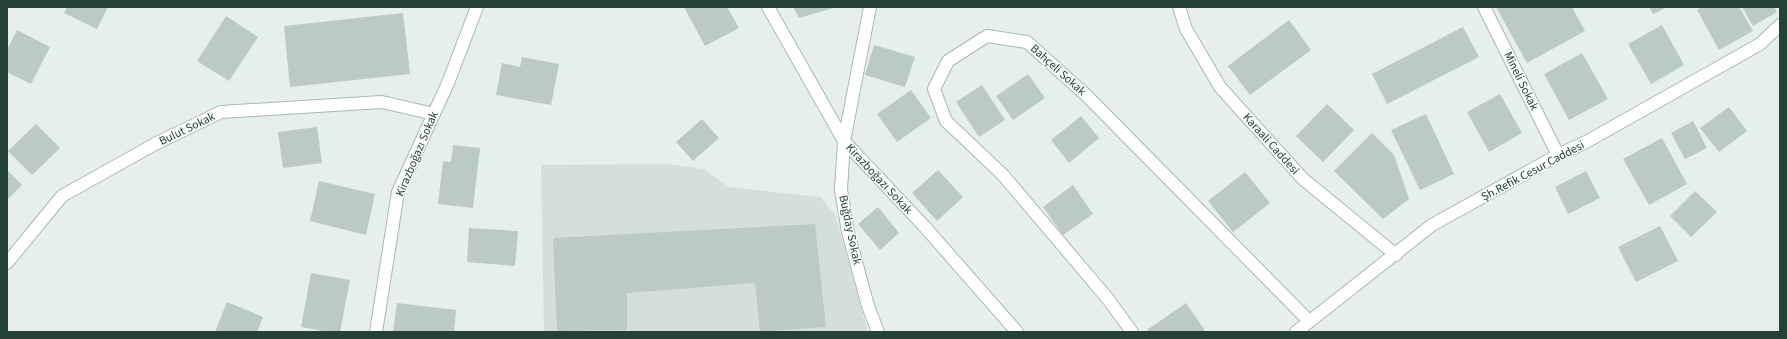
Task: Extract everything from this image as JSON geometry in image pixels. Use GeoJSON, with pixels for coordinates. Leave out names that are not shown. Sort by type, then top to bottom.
{"type":"FeatureCollection","features":[{"type":"Feature","properties":{"kind":"street","name":"Kirazboğazı Sokak"},"geometry":{"type":"LineString","coordinates":[[376,332],[398,192],[448,83],[477,7]]}},
{"type":"Feature","properties":{"kind":"street","name":"Kirazboğazı Sokak"},"geometry":{"type":"LineString","coordinates":[[768,7],[844,141],[924,226],[1017,332]]}},
{"type":"Feature","properties":{"kind":"street","name":"Buğday Sokak"},"geometry":{"type":"LineString","coordinates":[[870,7],[844,141],[842,190],[848,232],[868,306],[878,332]]}},
{"type":"Feature","properties":{"kind":"street","name":"Karaali Caddesi"},"geometry":{"type":"LineString","coordinates":[[1178,7],[1186,29],[1220,87],[1303,179],[1396,255]]}},
{"type":"Feature","properties":{"kind":"street","name":"Mineli Sokak"},"geometry":{"type":"LineString","coordinates":[[1484,7],[1558,155]]}},
{"type":"Feature","properties":{"kind":"street","name":"Şh.Refik Cesur Caddesi"},"geometry":{"type":"LineString","coordinates":[[1296,332],[1396,255],[1432,225],[1558,155],[1586,142],[1760,44],[1780,25]]}},
{"type":"Feature","properties":{"kind":"street","name":"Bahçeli Sokak"},"geometry":{"type":"LineString","coordinates":[[1132,332],[1103,294],[1003,175],[946,121],[934,89],[948,61],[987,36],[1027,42],[1086,95],[1309,321]]}},
{"type":"Feature","properties":{"kind":"street","name":"Bulut Sokak"},"geometry":{"type":"LineString","coordinates":[[7,263],[62,196],[155,144],[221,112],[382,102],[434,114]]}},
{"type":"Feature","properties":{"kind":"shaded area"},"geometry":{"type":"Polygon","coordinates":[[[667,164],[704,169],[729,187],[820,197],[835,214],[868,332],[544,332],[541,165],[667,164]]]}},
{"type":"Feature","properties":{"kind":"building"},"geometry":{"type":"Polygon","coordinates":[[[67,7],[108,7],[97,29],[64,13],[67,7]]]}},
{"type":"Feature","properties":{"kind":"building"},"geometry":{"type":"Polygon","coordinates":[[[684,7],[727,7],[739,28],[705,46],[684,7]]]}},
{"type":"Feature","properties":{"kind":"building"},"geometry":{"type":"Polygon","coordinates":[[[793,7],[837,7],[799,18],[793,7]]]}},
{"type":"Feature","properties":{"kind":"building"},"geometry":{"type":"Polygon","coordinates":[[[1496,7],[1572,7],[1585,31],[1527,63],[1496,7]]]}},
{"type":"Feature","properties":{"kind":"building"},"geometry":{"type":"Polygon","coordinates":[[[1649,7],[1668,7],[1653,14],[1649,7]]]}},
{"type":"Feature","properties":{"kind":"building"},"geometry":{"type":"Polygon","coordinates":[[[1702,7],[1739,7],[1753,31],[1719,50],[1697,10],[1702,7]]]}},
{"type":"Feature","properties":{"kind":"building"},"geometry":{"type":"Polygon","coordinates":[[[1742,7],[1774,7],[1777,12],[1753,26],[1742,7]]]}},
{"type":"Feature","properties":{"kind":"building"},"geometry":{"type":"Polygon","coordinates":[[[403,13],[410,74],[290,87],[284,26],[403,13]]]}},
{"type":"Feature","properties":{"kind":"building"},"geometry":{"type":"Polygon","coordinates":[[[226,16],[258,37],[229,81],[197,61],[226,16]]]}},
{"type":"Feature","properties":{"kind":"building"},"geometry":{"type":"Polygon","coordinates":[[[1289,20],[1311,50],[1250,95],[1228,66],[1289,20]]]}},
{"type":"Feature","properties":{"kind":"building"},"geometry":{"type":"Polygon","coordinates":[[[1662,25],[1684,65],[1651,84],[1628,44],[1662,25]]]}},
{"type":"Feature","properties":{"kind":"building"},"geometry":{"type":"Polygon","coordinates":[[[1463,27],[1479,57],[1387,104],[1372,74],[1463,27]]]}},
{"type":"Feature","properties":{"kind":"building"},"geometry":{"type":"Polygon","coordinates":[[[17,30],[50,47],[31,84],[7,72],[7,50],[17,30]]]}},
{"type":"Feature","properties":{"kind":"building"},"geometry":{"type":"Polygon","coordinates":[[[874,45],[915,57],[905,87],[865,75],[874,45]]]}},
{"type":"Feature","properties":{"kind":"building"},"geometry":{"type":"Polygon","coordinates":[[[1582,53],[1608,99],[1569,120],[1544,74],[1582,53]]]}},
{"type":"Feature","properties":{"kind":"building"},"geometry":{"type":"Polygon","coordinates":[[[522,57],[559,64],[551,105],[496,95],[502,63],[520,67],[522,57]]]}},
{"type":"Feature","properties":{"kind":"building"},"geometry":{"type":"Polygon","coordinates":[[[1028,74],[1045,98],[1013,120],[996,96],[1028,74]]]}},
{"type":"Feature","properties":{"kind":"building"},"geometry":{"type":"Polygon","coordinates":[[[982,85],[1005,120],[979,137],[956,102],[982,85]]]}},
{"type":"Feature","properties":{"kind":"building"},"geometry":{"type":"Polygon","coordinates":[[[911,90],[931,118],[897,142],[877,114],[911,90]]]}},
{"type":"Feature","properties":{"kind":"building"},"geometry":{"type":"Polygon","coordinates":[[[1500,94],[1522,133],[1489,152],[1467,112],[1500,94]]]}},
{"type":"Feature","properties":{"kind":"building"},"geometry":{"type":"Polygon","coordinates":[[[1327,104],[1354,130],[1323,162],[1296,136],[1327,104]]]}},
{"type":"Feature","properties":{"kind":"building"},"geometry":{"type":"Polygon","coordinates":[[[1729,107],[1747,131],[1719,152],[1700,128],[1729,107]]]}},
{"type":"Feature","properties":{"kind":"building"},"geometry":{"type":"Polygon","coordinates":[[[1426,114],[1454,174],[1420,190],[1391,130],[1426,114]]]}},
{"type":"Feature","properties":{"kind":"building"},"geometry":{"type":"Polygon","coordinates":[[[1081,116],[1099,138],[1069,163],[1051,140],[1081,116]]]}},
{"type":"Feature","properties":{"kind":"building"},"geometry":{"type":"Polygon","coordinates":[[[702,119],[719,138],[693,161],[676,142],[702,119]]]}},
{"type":"Feature","properties":{"kind":"building"},"geometry":{"type":"Polygon","coordinates":[[[1693,121],[1707,148],[1685,159],[1671,133],[1693,121]]]}},
{"type":"Feature","properties":{"kind":"building"},"geometry":{"type":"Polygon","coordinates":[[[36,124],[60,148],[32,175],[8,151],[36,124]]]}},
{"type":"Feature","properties":{"kind":"building"},"geometry":{"type":"Polygon","coordinates":[[[317,127],[322,163],[283,168],[278,132],[317,127]]]}},
{"type":"Feature","properties":{"kind":"building"},"geometry":{"type":"Polygon","coordinates":[[[1372,133],[1394,155],[1409,199],[1383,219],[1334,171],[1372,133]]]}},
{"type":"Feature","properties":{"kind":"building"},"geometry":{"type":"Polygon","coordinates":[[[1662,138],[1687,184],[1649,205],[1623,159],[1662,138]]]}},
{"type":"Feature","properties":{"kind":"building"},"geometry":{"type":"Polygon","coordinates":[[[453,145],[480,148],[473,208],[438,204],[443,161],[451,162],[453,145]]]}},
{"type":"Feature","properties":{"kind":"building"},"geometry":{"type":"Polygon","coordinates":[[[7,170],[22,185],[7,200],[7,170]]]}},
{"type":"Feature","properties":{"kind":"building"},"geometry":{"type":"Polygon","coordinates":[[[938,170],[963,197],[937,221],[912,193],[938,170]]]}},
{"type":"Feature","properties":{"kind":"building"},"geometry":{"type":"Polygon","coordinates":[[[1586,171],[1600,198],[1568,214],[1555,187],[1586,171]]]}},
{"type":"Feature","properties":{"kind":"building"},"geometry":{"type":"Polygon","coordinates":[[[1245,172],[1270,203],[1233,232],[1208,201],[1245,172]]]}},
{"type":"Feature","properties":{"kind":"building"},"geometry":{"type":"Polygon","coordinates":[[[319,181],[375,194],[366,235],[310,221],[319,181]]]}},
{"type":"Feature","properties":{"kind":"building"},"geometry":{"type":"Polygon","coordinates":[[[1073,185],[1093,214],[1063,235],[1043,207],[1073,185]]]}},
{"type":"Feature","properties":{"kind":"building"},"geometry":{"type":"Polygon","coordinates":[[[1695,191],[1717,212],[1691,237],[1670,216],[1695,191]]]}},
{"type":"Feature","properties":{"kind":"building"},"geometry":{"type":"Polygon","coordinates":[[[878,207],[899,233],[880,250],[858,224],[878,207]]]}},
{"type":"Feature","properties":{"kind":"building"},"geometry":{"type":"Polygon","coordinates":[[[815,224],[826,327],[760,332],[755,283],[627,293],[627,330],[557,331],[553,238],[815,224]]]}},
{"type":"Feature","properties":{"kind":"building"},"geometry":{"type":"Polygon","coordinates":[[[1660,226],[1678,261],[1636,282],[1618,247],[1660,226]]]}},
{"type":"Feature","properties":{"kind":"building"},"geometry":{"type":"Polygon","coordinates":[[[469,228],[518,231],[515,266],[467,262],[469,228]]]}},
{"type":"Feature","properties":{"kind":"building"},"geometry":{"type":"Polygon","coordinates":[[[311,273],[350,280],[340,332],[329,332],[301,327],[311,273]]]}},
{"type":"Feature","properties":{"kind":"building"},"geometry":{"type":"Polygon","coordinates":[[[227,302],[263,317],[257,332],[215,332],[227,302]]]}},
{"type":"Feature","properties":{"kind":"building"},"geometry":{"type":"Polygon","coordinates":[[[397,303],[456,310],[454,332],[393,332],[397,303]]]}},
{"type":"Feature","properties":{"kind":"building"},"geometry":{"type":"Polygon","coordinates":[[[1186,303],[1206,332],[1149,332],[1147,330],[1186,303]]]}}]}
